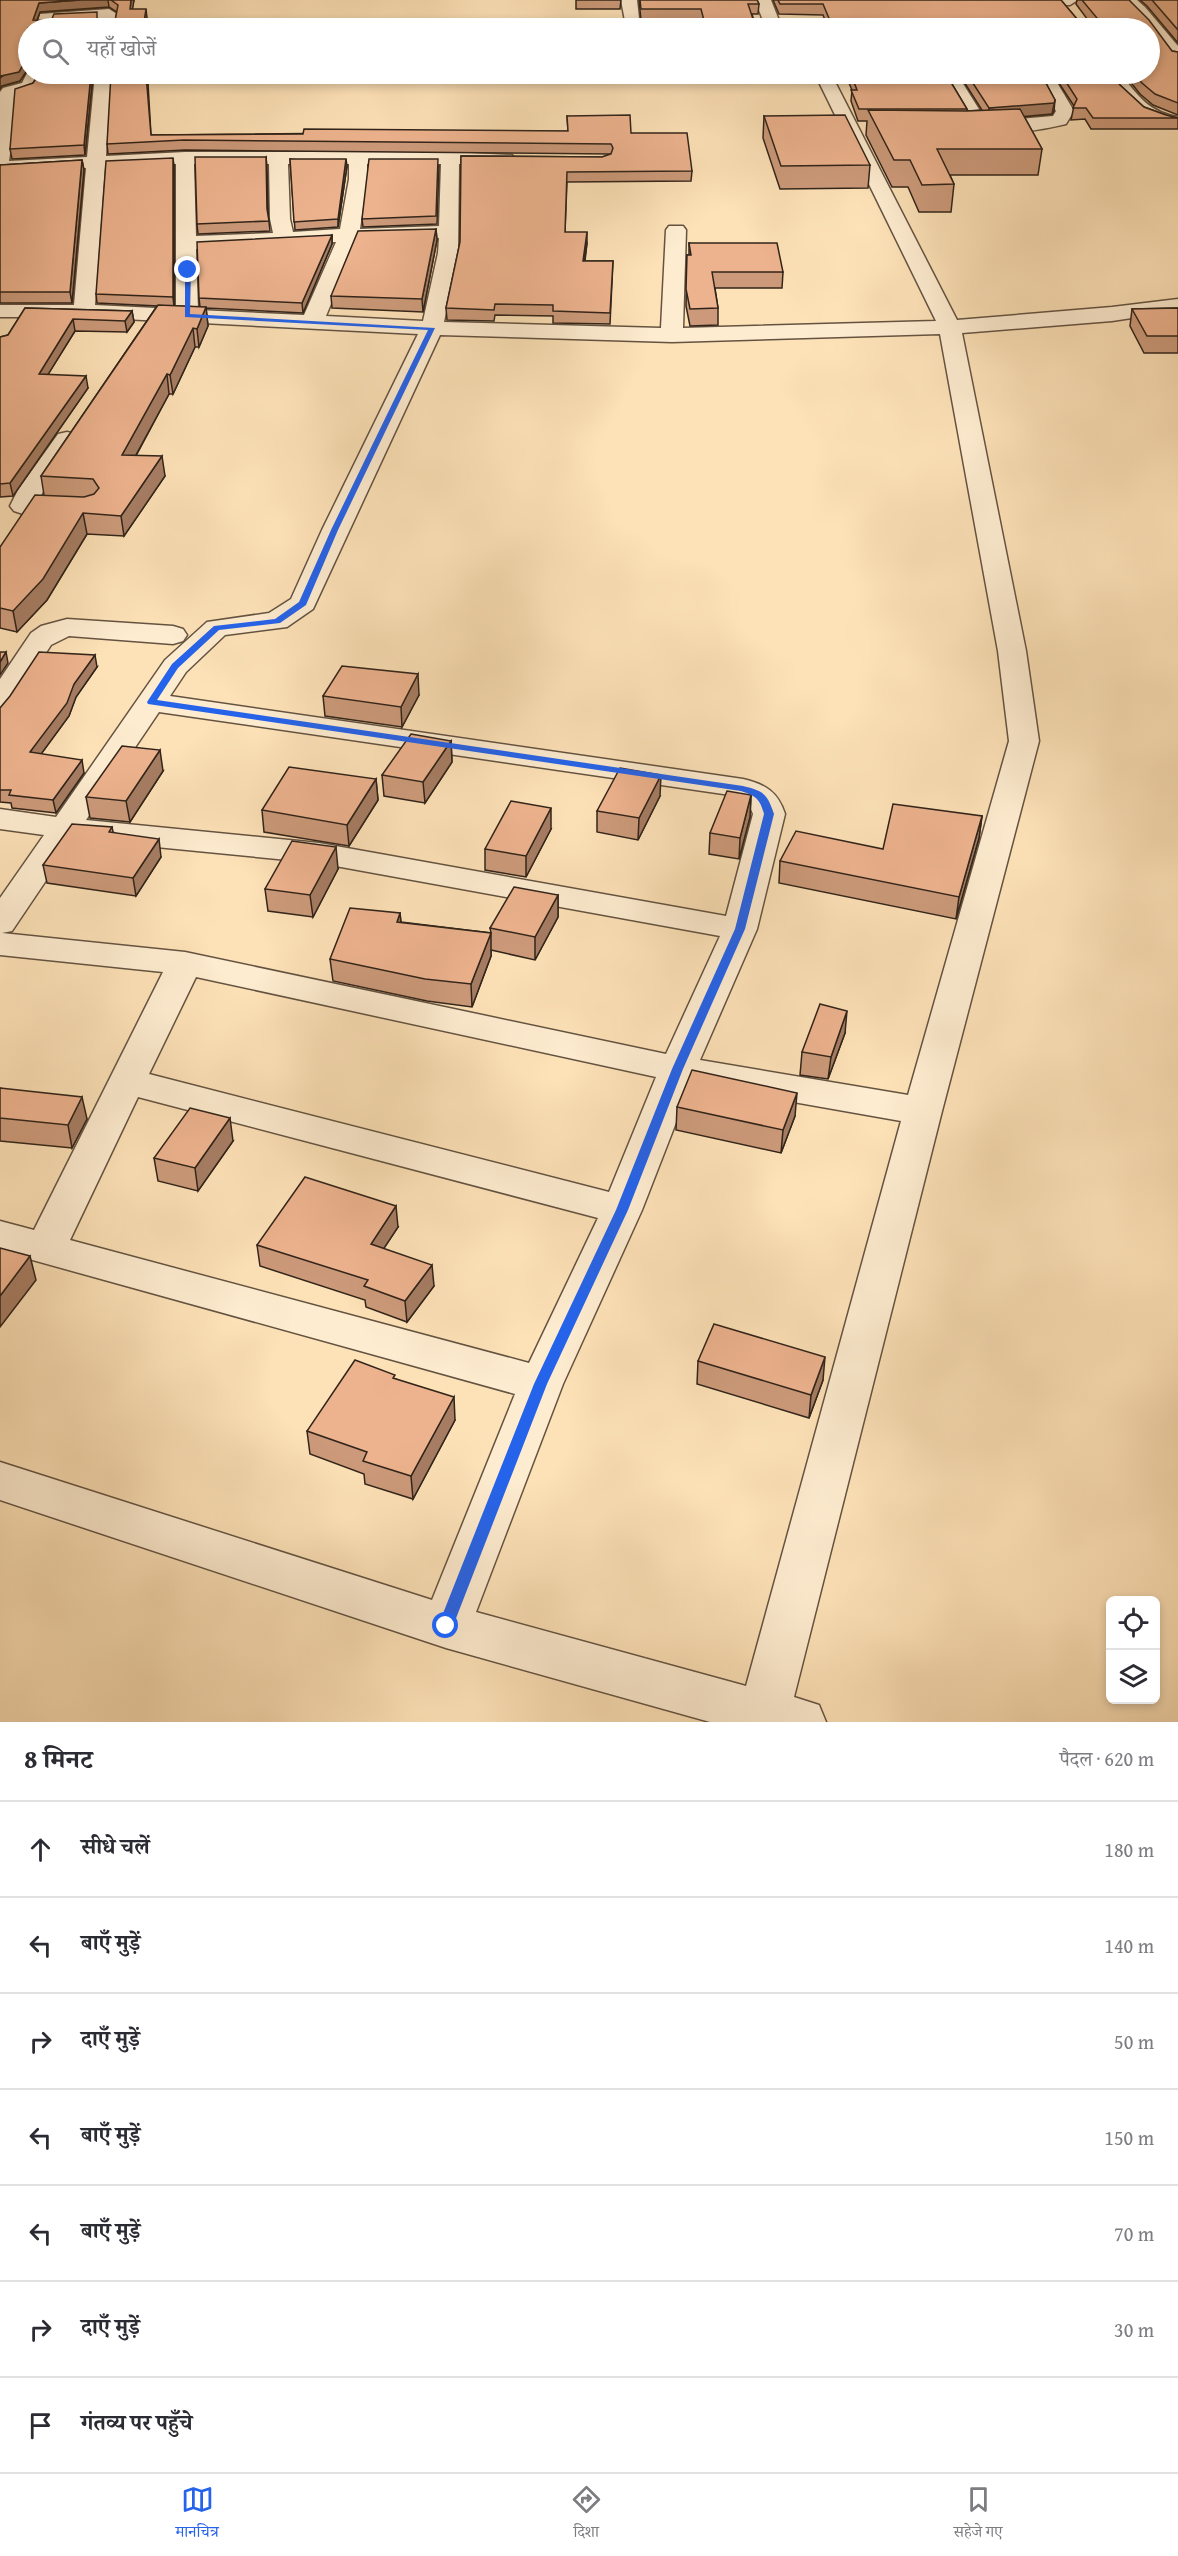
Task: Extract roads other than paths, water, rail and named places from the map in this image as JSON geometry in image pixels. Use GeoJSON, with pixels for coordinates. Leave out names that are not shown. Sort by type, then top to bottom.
{"type":"FeatureCollection","features":[{"type":"Feature","properties":{"kind":"street"},"geometry":{"type":"LineString","coordinates":[[629,0],[631,18]]}},
{"type":"Feature","properties":{"kind":"street"},"geometry":{"type":"LineString","coordinates":[[763,0],[770,18]]}},
{"type":"Feature","properties":{"kind":"street"},"geometry":{"type":"LineString","coordinates":[[997,1],[1062,0],[1072,7]]}},
{"type":"Feature","properties":{"kind":"street"},"geometry":{"type":"LineString","coordinates":[[1128,0],[1147,18]]}},
{"type":"Feature","properties":{"kind":"street"},"geometry":{"type":"LineString","coordinates":[[46,18],[109,14],[109,18]]}},
{"type":"Feature","properties":{"kind":"street"},"geometry":{"type":"LineString","coordinates":[[1160,34],[1177,54]]}},
{"type":"Feature","properties":{"kind":"street"},"geometry":{"type":"LineString","coordinates":[[1160,53],[1177,54]]}},
{"type":"Feature","properties":{"kind":"street"},"geometry":{"type":"LineString","coordinates":[[0,160],[5,97],[9,92],[29,84]]}},
{"type":"Feature","properties":{"kind":"street"},"geometry":{"type":"LineString","coordinates":[[84,311],[102,84]]}},
{"type":"Feature","properties":{"kind":"street"},"geometry":{"type":"LineString","coordinates":[[0,1481],[446,1626],[782,1718],[923,1111],[1024,741],[1012,651],[950,327],[863,128],[830,84]]}},
{"type":"Feature","properties":{"kind":"street"},"geometry":{"type":"LineString","coordinates":[[955,84],[981,127]]}},
{"type":"Feature","properties":{"kind":"street"},"geometry":{"type":"LineString","coordinates":[[957,127],[1039,124],[1060,120],[1065,111],[1050,84]]}},
{"type":"Feature","properties":{"kind":"street"},"geometry":{"type":"LineString","coordinates":[[1120,84],[1139,109],[1155,119],[1178,122]]}},
{"type":"Feature","properties":{"kind":"street"},"geometry":{"type":"LineString","coordinates":[[186,158],[187,315]]}},
{"type":"Feature","properties":{"kind":"street"},"geometry":{"type":"LineString","coordinates":[[0,167],[186,158],[520,159]]}},
{"type":"Feature","properties":{"kind":"street"},"geometry":{"type":"LineString","coordinates":[[278,158],[280,219],[284,237]]}},
{"type":"Feature","properties":{"kind":"street"},"geometry":{"type":"LineString","coordinates":[[312,323],[349,235],[358,179],[358,158]]}},
{"type":"Feature","properties":{"kind":"street"},"geometry":{"type":"LineString","coordinates":[[0,923],[175,666],[217,628],[277,621],[303,603],[334,530],[432,328],[448,254],[450,158]]}},
{"type":"Feature","properties":{"kind":"street"},"geometry":{"type":"LineString","coordinates":[[672,336],[676,230]]}},
{"type":"Feature","properties":{"kind":"street"},"geometry":{"type":"LineString","coordinates":[[187,243],[284,237],[449,232]]}},
{"type":"Feature","properties":{"kind":"street"},"geometry":{"type":"LineString","coordinates":[[9,318],[84,311],[146,323],[187,315],[312,323],[672,336],[950,327],[1112,314],[1178,305]]}},
{"type":"Feature","properties":{"kind":"street"},"geometry":{"type":"LineString","coordinates":[[22,506],[82,418]]}},
{"type":"Feature","properties":{"kind":"street"},"geometry":{"type":"LineString","coordinates":[[0,701],[41,639],[51,632],[67,627],[173,635]]}},
{"type":"Feature","properties":{"kind":"street"},"geometry":{"type":"LineString","coordinates":[[151,702],[731,787],[759,794],[765,800],[769,814],[740,929],[678,1069],[622,1210],[541,1384],[446,1626]]}},
{"type":"Feature","properties":{"kind":"street"},"geometry":{"type":"LineString","coordinates":[[0,819],[65,828],[319,853],[740,929]]}},
{"type":"Feature","properties":{"kind":"street"},"geometry":{"type":"LineString","coordinates":[[0,944],[185,963],[678,1069],[923,1111]]}},
{"type":"Feature","properties":{"kind":"street"},"geometry":{"type":"LineString","coordinates":[[45,1248],[185,963]]}},
{"type":"Feature","properties":{"kind":"street"},"geometry":{"type":"LineString","coordinates":[[128,1083],[622,1210]]}},
{"type":"Feature","properties":{"kind":"street"},"geometry":{"type":"LineString","coordinates":[[0,1236],[541,1384]]}}]}
